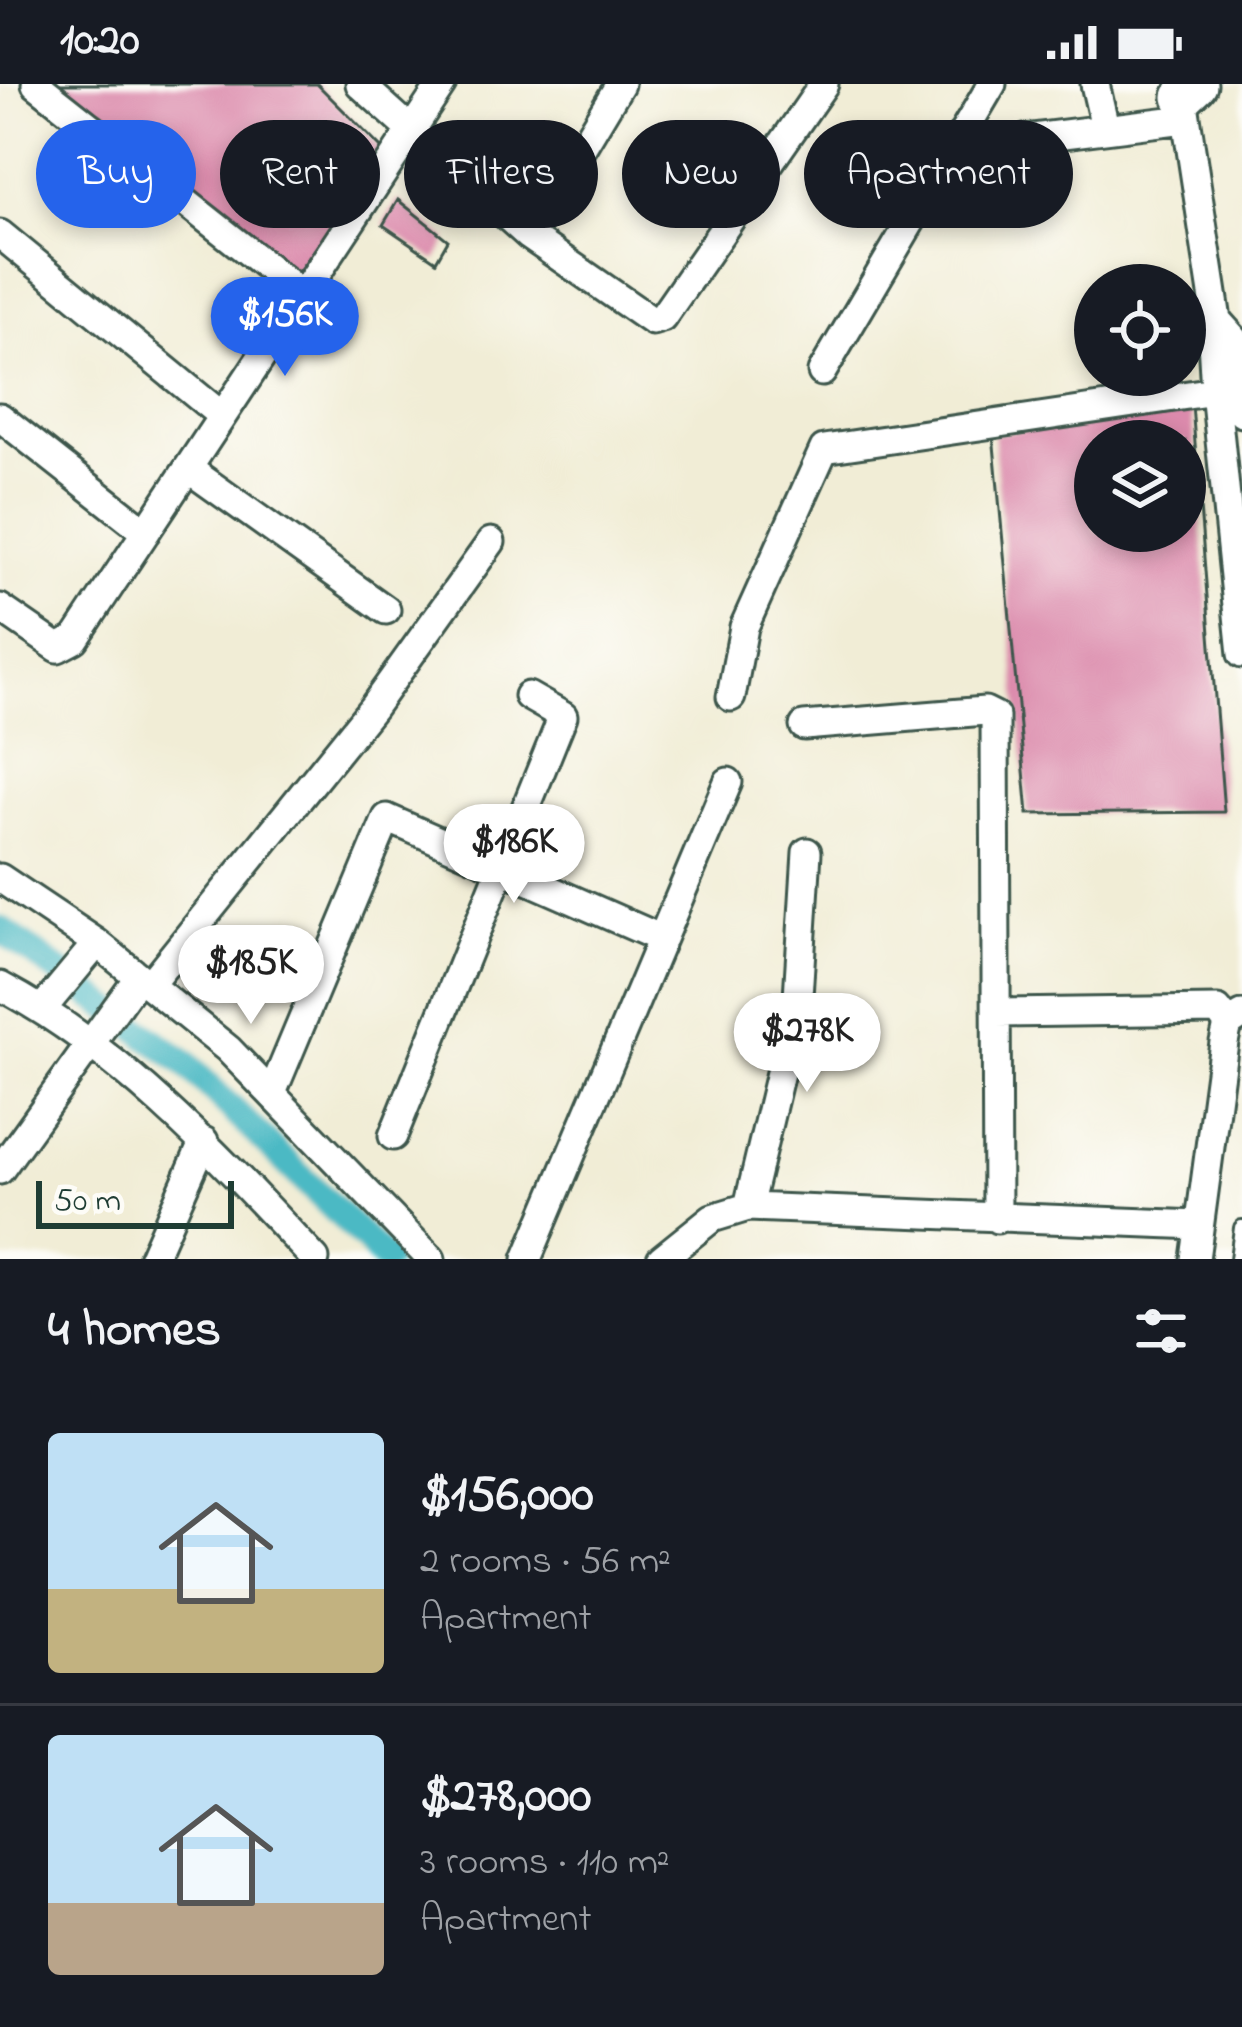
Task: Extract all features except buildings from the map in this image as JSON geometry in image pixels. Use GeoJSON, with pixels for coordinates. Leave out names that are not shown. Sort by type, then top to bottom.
{"type":"FeatureCollection","features":[{"type":"Feature","properties":{"kind":"street"},"geometry":{"type":"LineString","coordinates":[[36,84],[303,296]]}},
{"type":"Feature","properties":{"kind":"street"},"geometry":{"type":"LineString","coordinates":[[360,84],[404,127]]}},
{"type":"Feature","properties":{"kind":"street"},"geometry":{"type":"LineString","coordinates":[[417,120],[442,84]]}},
{"type":"Feature","properties":{"kind":"street"},"geometry":{"type":"LineString","coordinates":[[529,236],[620,84]]}},
{"type":"Feature","properties":{"kind":"street"},"geometry":{"type":"LineString","coordinates":[[520,228],[643,316],[662,318],[824,84]]}},
{"type":"Feature","properties":{"kind":"street"},"geometry":{"type":"LineString","coordinates":[[969,120],[992,84]]}},
{"type":"Feature","properties":{"kind":"street"},"geometry":{"type":"LineString","coordinates":[[1094,84],[1105,128]]}},
{"type":"Feature","properties":{"kind":"street"},"geometry":{"type":"LineString","coordinates":[[1073,132],[1105,128],[1187,96],[1235,340],[1242,413]]}},
{"type":"Feature","properties":{"kind":"street"},"geometry":{"type":"LineString","coordinates":[[0,608],[46,642],[68,646],[190,470],[404,140]]}},
{"type":"Feature","properties":{"kind":"street"},"geometry":{"type":"LineString","coordinates":[[822,371],[905,228]]}},
{"type":"Feature","properties":{"kind":"street"},"geometry":{"type":"LineString","coordinates":[[0,234],[222,416]]}},
{"type":"Feature","properties":{"kind":"street"},"geometry":{"type":"LineString","coordinates":[[1229,316],[1212,340],[1242,654]]}},
{"type":"Feature","properties":{"kind":"street"},"geometry":{"type":"LineString","coordinates":[[731,697],[744,627],[824,449],[1215,391]]}},
{"type":"Feature","properties":{"kind":"street"},"geometry":{"type":"LineString","coordinates":[[0,417],[146,532]]}},
{"type":"Feature","properties":{"kind":"street"},"geometry":{"type":"LineString","coordinates":[[190,470],[386,610]]}},
{"type":"Feature","properties":{"kind":"street"},"geometry":{"type":"LineString","coordinates":[[0,1170],[139,984],[374,707],[491,542]]}},
{"type":"Feature","properties":{"kind":"street"},"geometry":{"type":"LineString","coordinates":[[393,1136],[563,716],[528,696]]}},
{"type":"Feature","properties":{"kind":"street"},"geometry":{"type":"LineString","coordinates":[[804,726],[986,712],[994,716],[997,1219]]}},
{"type":"Feature","properties":{"kind":"street"},"geometry":{"type":"LineString","coordinates":[[527,1259],[728,782]]}},
{"type":"Feature","properties":{"kind":"street"},"geometry":{"type":"LineString","coordinates":[[272,1094],[382,823],[394,818],[660,938]]}},
{"type":"Feature","properties":{"kind":"street"},"geometry":{"type":"LineString","coordinates":[[748,1208],[798,997],[807,852]]}},
{"type":"Feature","properties":{"kind":"street"},"geometry":{"type":"LineString","coordinates":[[0,878],[272,1094],[431,1259]]}},
{"type":"Feature","properties":{"kind":"street"},"geometry":{"type":"LineString","coordinates":[[51,998],[90,951]]}},
{"type":"Feature","properties":{"kind":"street"},"geometry":{"type":"LineString","coordinates":[[0,986],[51,998],[98,1038],[315,1259]]}},
{"type":"Feature","properties":{"kind":"street"},"geometry":{"type":"LineString","coordinates":[[998,1013],[1218,1010],[1235,1020],[1195,1259]]}},
{"type":"Feature","properties":{"kind":"street"},"geometry":{"type":"LineString","coordinates":[[152,1259],[204,1141]]}},
{"type":"Feature","properties":{"kind":"street"},"geometry":{"type":"LineString","coordinates":[[661,1259],[712,1217],[748,1208],[1199,1225]]}},
{"type":"Feature","properties":{"kind":"lane"},"geometry":{"type":"LineString","coordinates":[[1238,1259],[1242,1228]]}},
{"type":"Feature","properties":{"kind":"waterway"},"geometry":{"type":"LineString","coordinates":[[0,929],[185,1063],[385,1259]]}}]}
